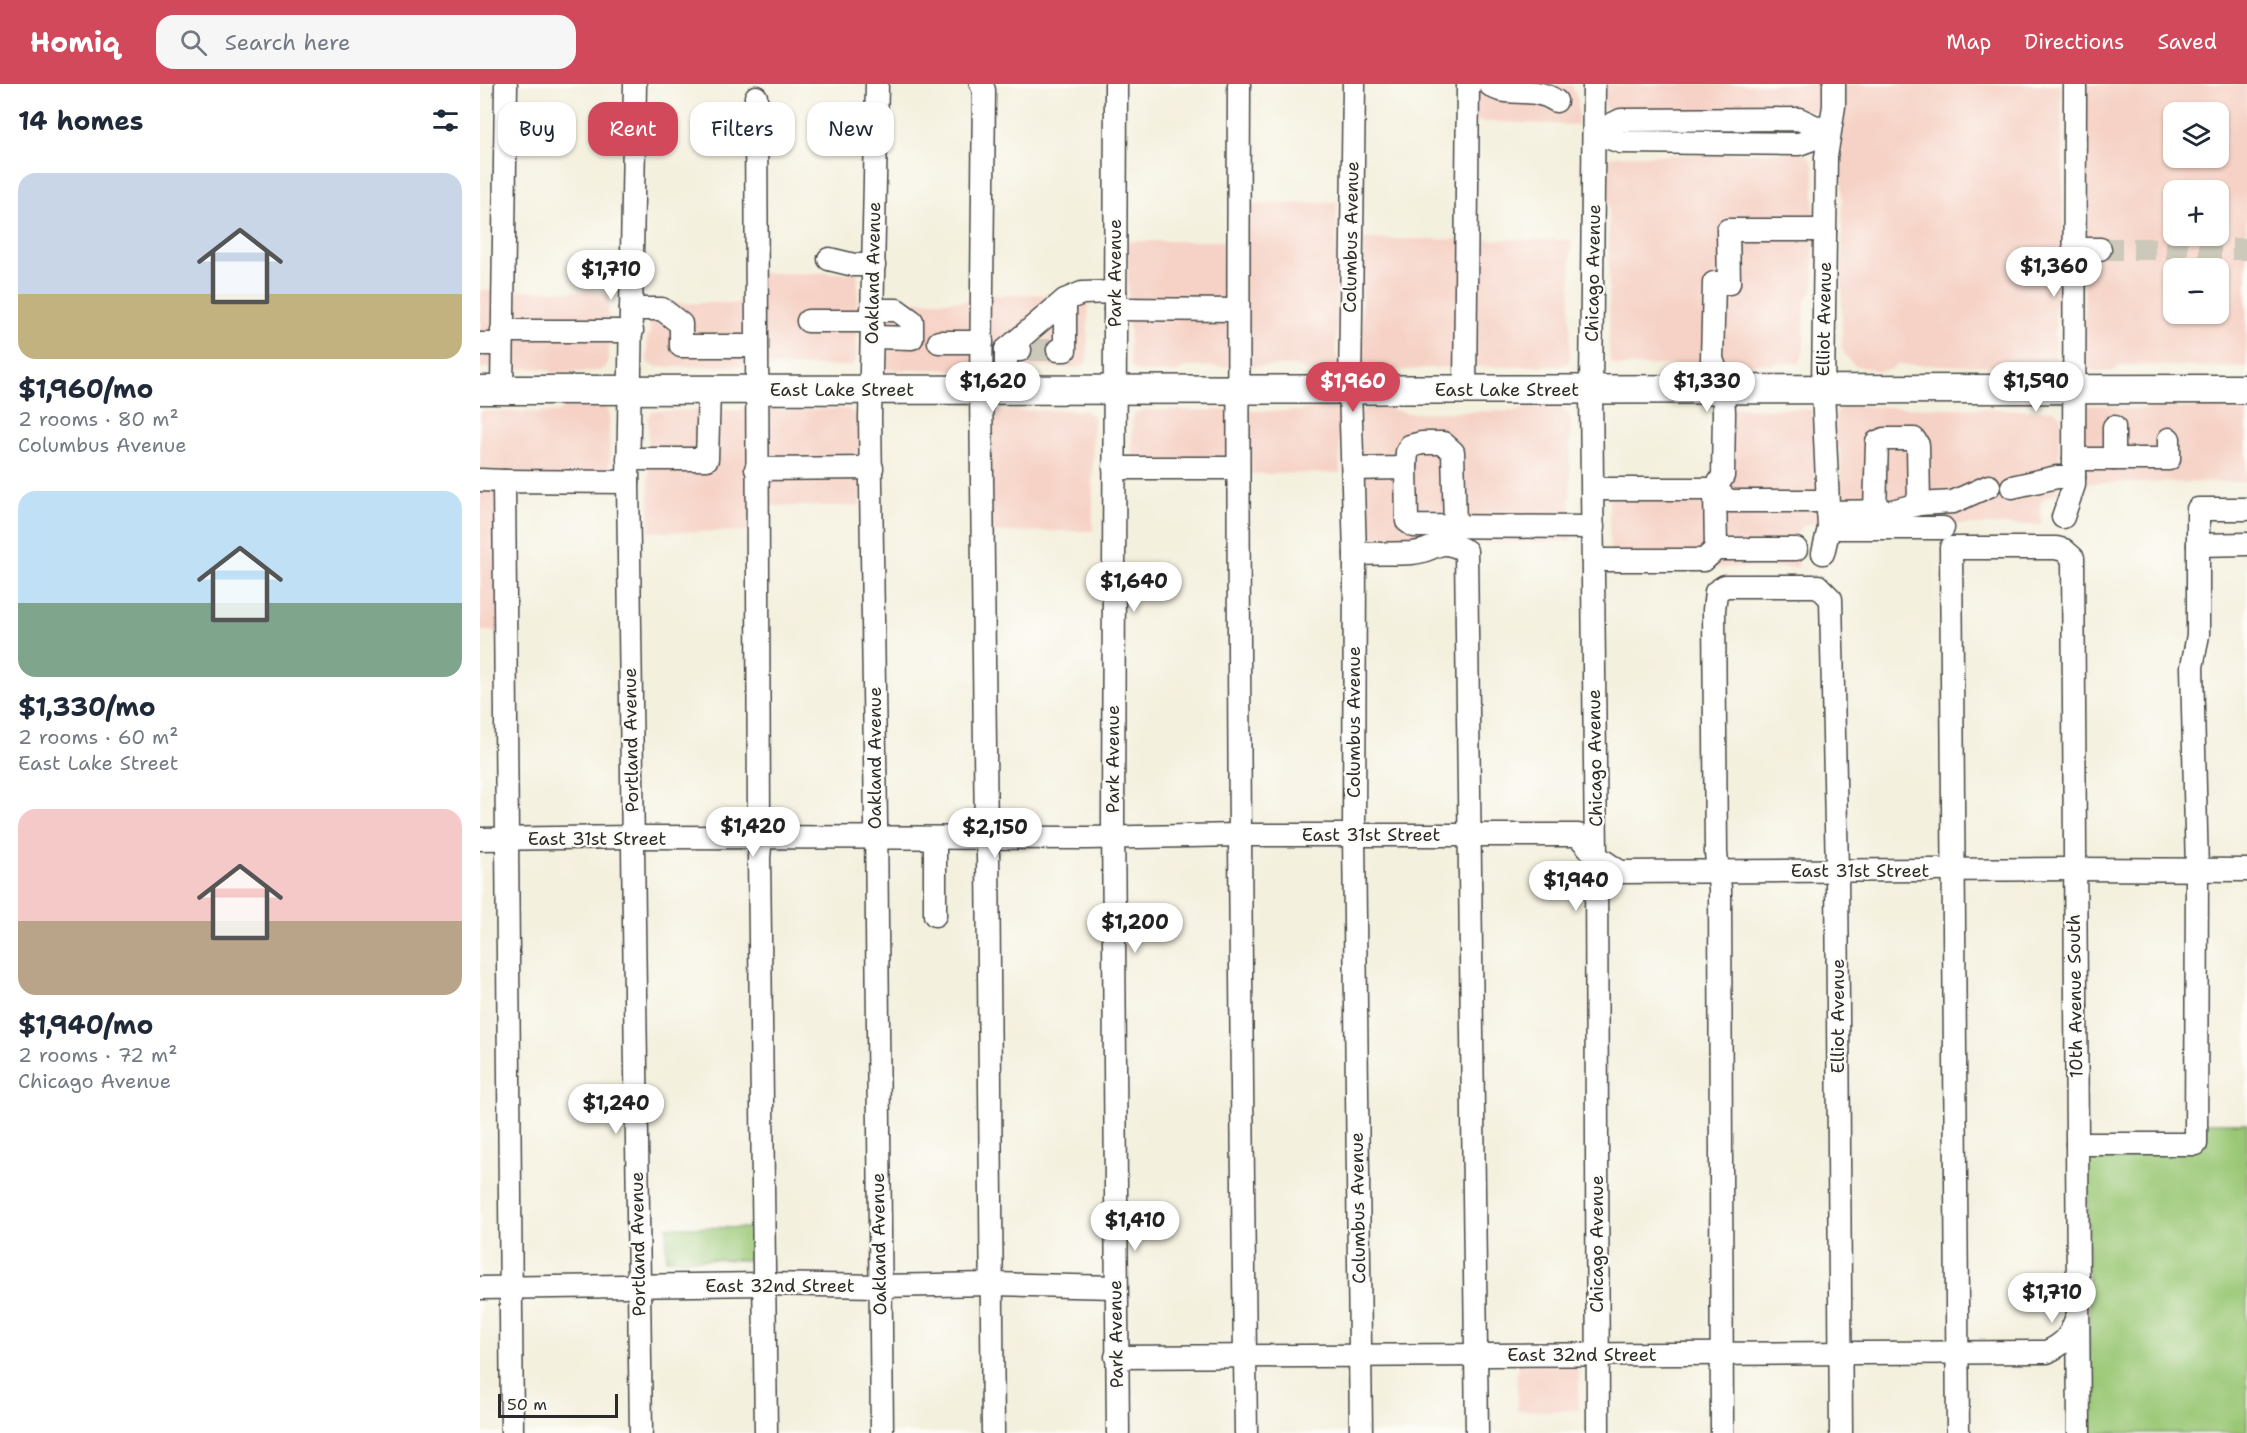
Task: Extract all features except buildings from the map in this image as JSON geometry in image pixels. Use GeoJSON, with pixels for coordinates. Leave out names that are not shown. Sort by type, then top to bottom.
{"type":"FeatureCollection","features":[{"type":"Feature","properties":{"kind":"main road","name":"East Lake Street"},"geometry":{"type":"LineString","coordinates":[[491,390],[2247,389]]}},
{"type":"Feature","properties":{"kind":"street"},"geometry":{"type":"LineString","coordinates":[[491,390],[506,84]]}},
{"type":"Feature","properties":{"kind":"street","name":"Portland Avenue"},"geometry":{"type":"LineString","coordinates":[[635,84],[628,482],[641,1433]]}},
{"type":"Feature","properties":{"kind":"street","name":"Oakland Avenue"},"geometry":{"type":"LineString","coordinates":[[877,84],[870,418],[882,1433]]}},
{"type":"Feature","properties":{"kind":"street"},"geometry":{"type":"LineString","coordinates":[[981,84],[984,90],[982,342],[993,389],[986,838],[993,1433]]}},
{"type":"Feature","properties":{"kind":"street","name":"Park Avenue"},"geometry":{"type":"LineString","coordinates":[[1116,84],[1114,838],[1115,1287],[1118,1433]]}},
{"type":"Feature","properties":{"kind":"street"},"geometry":{"type":"LineString","coordinates":[[1239,84],[1239,836],[1246,1433]]}},
{"type":"Feature","properties":{"kind":"street","name":"Columbus Avenue"},"geometry":{"type":"LineString","coordinates":[[1354,84],[1350,389],[1355,554],[1354,836],[1361,1433]]}},
{"type":"Feature","properties":{"kind":"street"},"geometry":{"type":"LineString","coordinates":[[1465,390],[1468,84]]}},
{"type":"Feature","properties":{"kind":"street"},"geometry":{"type":"LineString","coordinates":[[1489,84],[1497,90],[1536,90],[1548,94],[1556,101]]}},
{"type":"Feature","properties":{"kind":"street","name":"Chicago Avenue"},"geometry":{"type":"LineString","coordinates":[[1594,84],[1592,390],[1598,1433]]}},
{"type":"Feature","properties":{"kind":"street","name":"Elliot Avenue"},"geometry":{"type":"LineString","coordinates":[[1823,553],[1828,514],[1823,390],[1826,157],[1834,106],[1834,84]]}},
{"type":"Feature","properties":{"kind":"street"},"geometry":{"type":"LineString","coordinates":[[2063,517],[2074,485],[2075,84]]}},
{"type":"Feature","properties":{"kind":"street"},"geometry":{"type":"LineString","coordinates":[[756,97],[748,390],[756,469],[766,1433]]}},
{"type":"Feature","properties":{"kind":"street"},"geometry":{"type":"LineString","coordinates":[[1594,133],[1621,142],[1799,144],[1829,133]]}},
{"type":"Feature","properties":{"kind":"street"},"geometry":{"type":"LineString","coordinates":[[1716,549],[1715,489],[1723,476],[1723,390],[1712,360],[1714,284],[1729,284],[1728,230],[1825,230]]}},
{"type":"Feature","properties":{"kind":"street"},"geometry":{"type":"LineString","coordinates":[[2074,249],[2100,249]]}},
{"type":"Feature","properties":{"kind":"street"},"geometry":{"type":"LineString","coordinates":[[829,259],[854,265],[874,266]]}},
{"type":"Feature","properties":{"kind":"street"},"geometry":{"type":"LineString","coordinates":[[993,389],[1040,342],[1065,300],[1082,293],[1115,301],[1238,310]]}},
{"type":"Feature","properties":{"kind":"street"},"geometry":{"type":"LineString","coordinates":[[1040,342],[1065,300]]}},
{"type":"Feature","properties":{"kind":"street"},"geometry":{"type":"LineString","coordinates":[[495,340],[632,320],[662,309],[681,324],[681,346],[748,346]]}},
{"type":"Feature","properties":{"kind":"street"},"geometry":{"type":"LineString","coordinates":[[808,321],[872,323]]}},
{"type":"Feature","properties":{"kind":"street"},"geometry":{"type":"LineString","coordinates":[[939,342],[982,342]]}},
{"type":"Feature","properties":{"kind":"street"},"geometry":{"type":"LineString","coordinates":[[628,459],[707,459],[709,390]]}},
{"type":"Feature","properties":{"kind":"street"},"geometry":{"type":"LineString","coordinates":[[2114,427],[2114,459]]}},
{"type":"Feature","properties":{"kind":"street"},"geometry":{"type":"LineString","coordinates":[[1875,512],[1877,442],[1884,439],[1914,440],[1918,445],[1919,504]]}},
{"type":"Feature","properties":{"kind":"street"},"geometry":{"type":"LineString","coordinates":[[2012,487],[2057,477],[2074,468],[2114,459],[2169,459],[2169,440]]}},
{"type":"Feature","properties":{"kind":"street"},"geometry":{"type":"LineString","coordinates":[[1455,526],[1453,452],[1443,443],[1422,443],[1410,446],[1406,466],[1407,521],[1414,526],[1593,527]]}},
{"type":"Feature","properties":{"kind":"street"},"geometry":{"type":"LineString","coordinates":[[1353,469],[1406,466]]}},
{"type":"Feature","properties":{"kind":"street"},"geometry":{"type":"LineString","coordinates":[[756,469],[872,468]]}},
{"type":"Feature","properties":{"kind":"street"},"geometry":{"type":"LineString","coordinates":[[1114,468],[1238,468]]}},
{"type":"Feature","properties":{"kind":"street"},"geometry":{"type":"LineString","coordinates":[[480,480],[628,482]]}},
{"type":"Feature","properties":{"kind":"street"},"geometry":{"type":"LineString","coordinates":[[504,481],[512,1433]]}},
{"type":"Feature","properties":{"kind":"street"},"geometry":{"type":"LineString","coordinates":[[1828,514],[1892,511],[1919,504],[1953,502],[1989,486]]}},
{"type":"Feature","properties":{"kind":"street"},"geometry":{"type":"LineString","coordinates":[[1593,489],[1715,489],[1729,501],[1943,528]]}},
{"type":"Feature","properties":{"kind":"street"},"geometry":{"type":"LineString","coordinates":[[2077,1144],[2196,1144],[2198,870],[2192,667],[2198,635],[2198,509],[2247,509]]}},
{"type":"Feature","properties":{"kind":"street"},"geometry":{"type":"LineString","coordinates":[[1355,554],[1416,553],[1440,543],[1453,544],[1466,551],[1477,1433]]}},
{"type":"Feature","properties":{"kind":"street"},"geometry":{"type":"LineString","coordinates":[[2198,545],[2247,544]]}},
{"type":"Feature","properties":{"kind":"street","name":"10th Avenue South"},"geometry":{"type":"LineString","coordinates":[[1954,871],[1951,548],[2056,548],[2064,550],[2073,558],[2079,1433]]}},
{"type":"Feature","properties":{"kind":"street"},"geometry":{"type":"LineString","coordinates":[[1593,560],[1704,560],[1716,549],[1796,549]]}},
{"type":"Feature","properties":{"kind":"street","name":"Elliot Avenue"},"geometry":{"type":"LineString","coordinates":[[1717,872],[1714,610],[1716,592],[1725,586],[1818,586],[1831,599],[1837,871],[1841,1433]]}},
{"type":"Feature","properties":{"kind":"street","name":"East 31st Street"},"geometry":{"type":"LineString","coordinates":[[480,839],[1578,836],[1596,856],[1620,872],[2247,870]]}},
{"type":"Feature","properties":{"kind":"street"},"geometry":{"type":"LineString","coordinates":[[935,838],[935,915]]}},
{"type":"Feature","properties":{"kind":"street"},"geometry":{"type":"LineString","coordinates":[[1954,871],[1958,1433]]}},
{"type":"Feature","properties":{"kind":"street"},"geometry":{"type":"LineString","coordinates":[[1717,872],[1720,889],[1722,1433]]}},
{"type":"Feature","properties":{"kind":"street","name":"East 32nd Street"},"geometry":{"type":"LineString","coordinates":[[480,1288],[763,1284],[879,1286],[991,1284],[1115,1287]]}},
{"type":"Feature","properties":{"kind":"street"},"geometry":{"type":"LineString","coordinates":[[2047,1352],[2061,1345],[2070,1335],[2077,1315]]}},
{"type":"Feature","properties":{"kind":"street"},"geometry":{"type":"LineString","coordinates":[[2047,1352],[2071,1366],[2078,1373]]}},
{"type":"Feature","properties":{"kind":"street","name":"East 32nd Street"},"geometry":{"type":"LineString","coordinates":[[1116,1357],[2047,1352]]}},
{"type":"Feature","properties":{"kind":"shaded area"},"geometry":{"type":"Polygon","coordinates":[[[1470,84],[1571,84],[1578,100],[1578,125],[1469,121],[1470,84]]]}},
{"type":"Feature","properties":{"kind":"shaded area"},"geometry":{"type":"Polygon","coordinates":[[[1603,84],[1821,84],[1821,106],[1814,111],[1615,114],[1605,108],[1603,84]]]}},
{"type":"Feature","properties":{"kind":"shaded area"},"geometry":{"type":"Polygon","coordinates":[[[1842,84],[2061,84],[2065,289],[2055,308],[2055,363],[2050,366],[1896,365],[1892,369],[1879,371],[1854,365],[1844,354],[1842,348],[1842,84]]]}},
{"type":"Feature","properties":{"kind":"shaded area"},"geometry":{"type":"Polygon","coordinates":[[[2082,84],[2247,84],[2247,368],[2123,365],[2112,371],[2094,371],[2085,368],[2082,84]]]}},
{"type":"Feature","properties":{"kind":"shaded area"},"geometry":{"type":"Polygon","coordinates":[[[1800,152],[1809,157],[1814,166],[1814,288],[1805,301],[1804,351],[1800,363],[1617,366],[1611,363],[1609,358],[1609,160],[1612,156],[1800,152]]]}},
{"type":"Feature","properties":{"kind":"shaded area"},"geometry":{"type":"Polygon","coordinates":[[[1337,202],[1336,354],[1338,361],[1336,367],[1330,371],[1315,373],[1293,366],[1186,367],[1175,373],[1139,372],[1133,369],[1130,365],[1127,241],[1239,241],[1241,205],[1337,202]]]}},
{"type":"Feature","properties":{"kind":"shaded area"},"geometry":{"type":"Polygon","coordinates":[[[1362,239],[1571,240],[1570,358],[1568,363],[1561,366],[1442,367],[1372,373],[1365,370],[1362,365],[1362,239]]]}},
{"type":"Feature","properties":{"kind":"shaded area"},"geometry":{"type":"Polygon","coordinates":[[[757,273],[858,273],[856,360],[852,366],[657,367],[647,361],[647,338],[650,332],[649,303],[755,303],[757,273]]]}},
{"type":"Feature","properties":{"kind":"shaded area"},"geometry":{"type":"Polygon","coordinates":[[[480,290],[608,292],[609,360],[606,367],[599,371],[555,373],[545,369],[480,368],[480,290]]]}},
{"type":"Feature","properties":{"kind":"shaded area"},"geometry":{"type":"Polygon","coordinates":[[[1089,294],[1087,359],[1085,364],[1079,367],[887,370],[880,365],[878,358],[883,325],[883,301],[985,301],[985,295],[1089,294]]]}},
{"type":"Feature","properties":{"kind":"shaded area"},"geometry":{"type":"Polygon","coordinates":[[[1313,404],[1337,407],[1340,413],[1340,473],[1132,475],[1134,413],[1142,410],[1300,411],[1313,404]]]}},
{"type":"Feature","properties":{"kind":"shaded area"},"geometry":{"type":"Polygon","coordinates":[[[2089,405],[2111,405],[2121,409],[2247,407],[2247,482],[2080,483],[2081,409],[2089,405]]]}},
{"type":"Feature","properties":{"kind":"shaded area"},"geometry":{"type":"Polygon","coordinates":[[[1846,406],[2054,410],[2060,415],[2063,427],[2059,438],[2059,492],[2043,499],[2040,507],[2042,525],[1840,525],[1840,451],[1834,441],[1833,423],[1836,414],[1846,406]]]}},
{"type":"Feature","properties":{"kind":"shaded area"},"geometry":{"type":"Polygon","coordinates":[[[566,407],[602,407],[609,410],[610,479],[507,481],[506,631],[480,631],[480,411],[556,413],[566,407]]]}},
{"type":"Feature","properties":{"kind":"shaded area"},"geometry":{"type":"Polygon","coordinates":[[[1528,407],[1560,407],[1566,410],[1570,418],[1571,542],[1363,544],[1360,414],[1363,410],[1389,408],[1405,413],[1519,411],[1528,407]]]}},
{"type":"Feature","properties":{"kind":"shaded area"},"geometry":{"type":"Polygon","coordinates":[[[1723,408],[1808,409],[1813,412],[1815,476],[1821,481],[1819,519],[1799,530],[1793,539],[1793,555],[1800,567],[1610,569],[1609,487],[1725,488],[1723,408]]]}},
{"type":"Feature","properties":{"kind":"shaded area"},"geometry":{"type":"Polygon","coordinates":[[[848,409],[859,416],[860,506],[758,506],[758,531],[649,532],[648,417],[652,411],[848,409]]]}},
{"type":"Feature","properties":{"kind":"shaded area"},"geometry":{"type":"Polygon","coordinates":[[[1084,410],[1093,416],[1093,531],[981,532],[980,411],[1084,410]]]}},
{"type":"Feature","properties":{"kind":"shaded area"},"geometry":{"type":"Polygon","coordinates":[[[1517,1364],[1569,1364],[1574,1366],[1579,1371],[1579,1410],[1517,1411],[1517,1364]]]}},
{"type":"Feature","properties":{"kind":"green space"},"geometry":{"type":"Polygon","coordinates":[[[2207,1123],[2247,1123],[2247,1433],[2090,1433],[2087,1147],[2198,1147],[2207,1123]]]}},
{"type":"Feature","properties":{"kind":"green space"},"geometry":{"type":"Polygon","coordinates":[[[667,1227],[757,1228],[757,1260],[666,1259],[667,1227]]]}},
{"type":"Feature","properties":{"kind":"tunnel"},"geometry":{"type":"LineString","coordinates":[[2100,249],[2247,249]]}},
{"type":"Feature","properties":{"kind":"tunnel"},"geometry":{"type":"LineString","coordinates":[[1029,350],[1058,350]]}}]}
